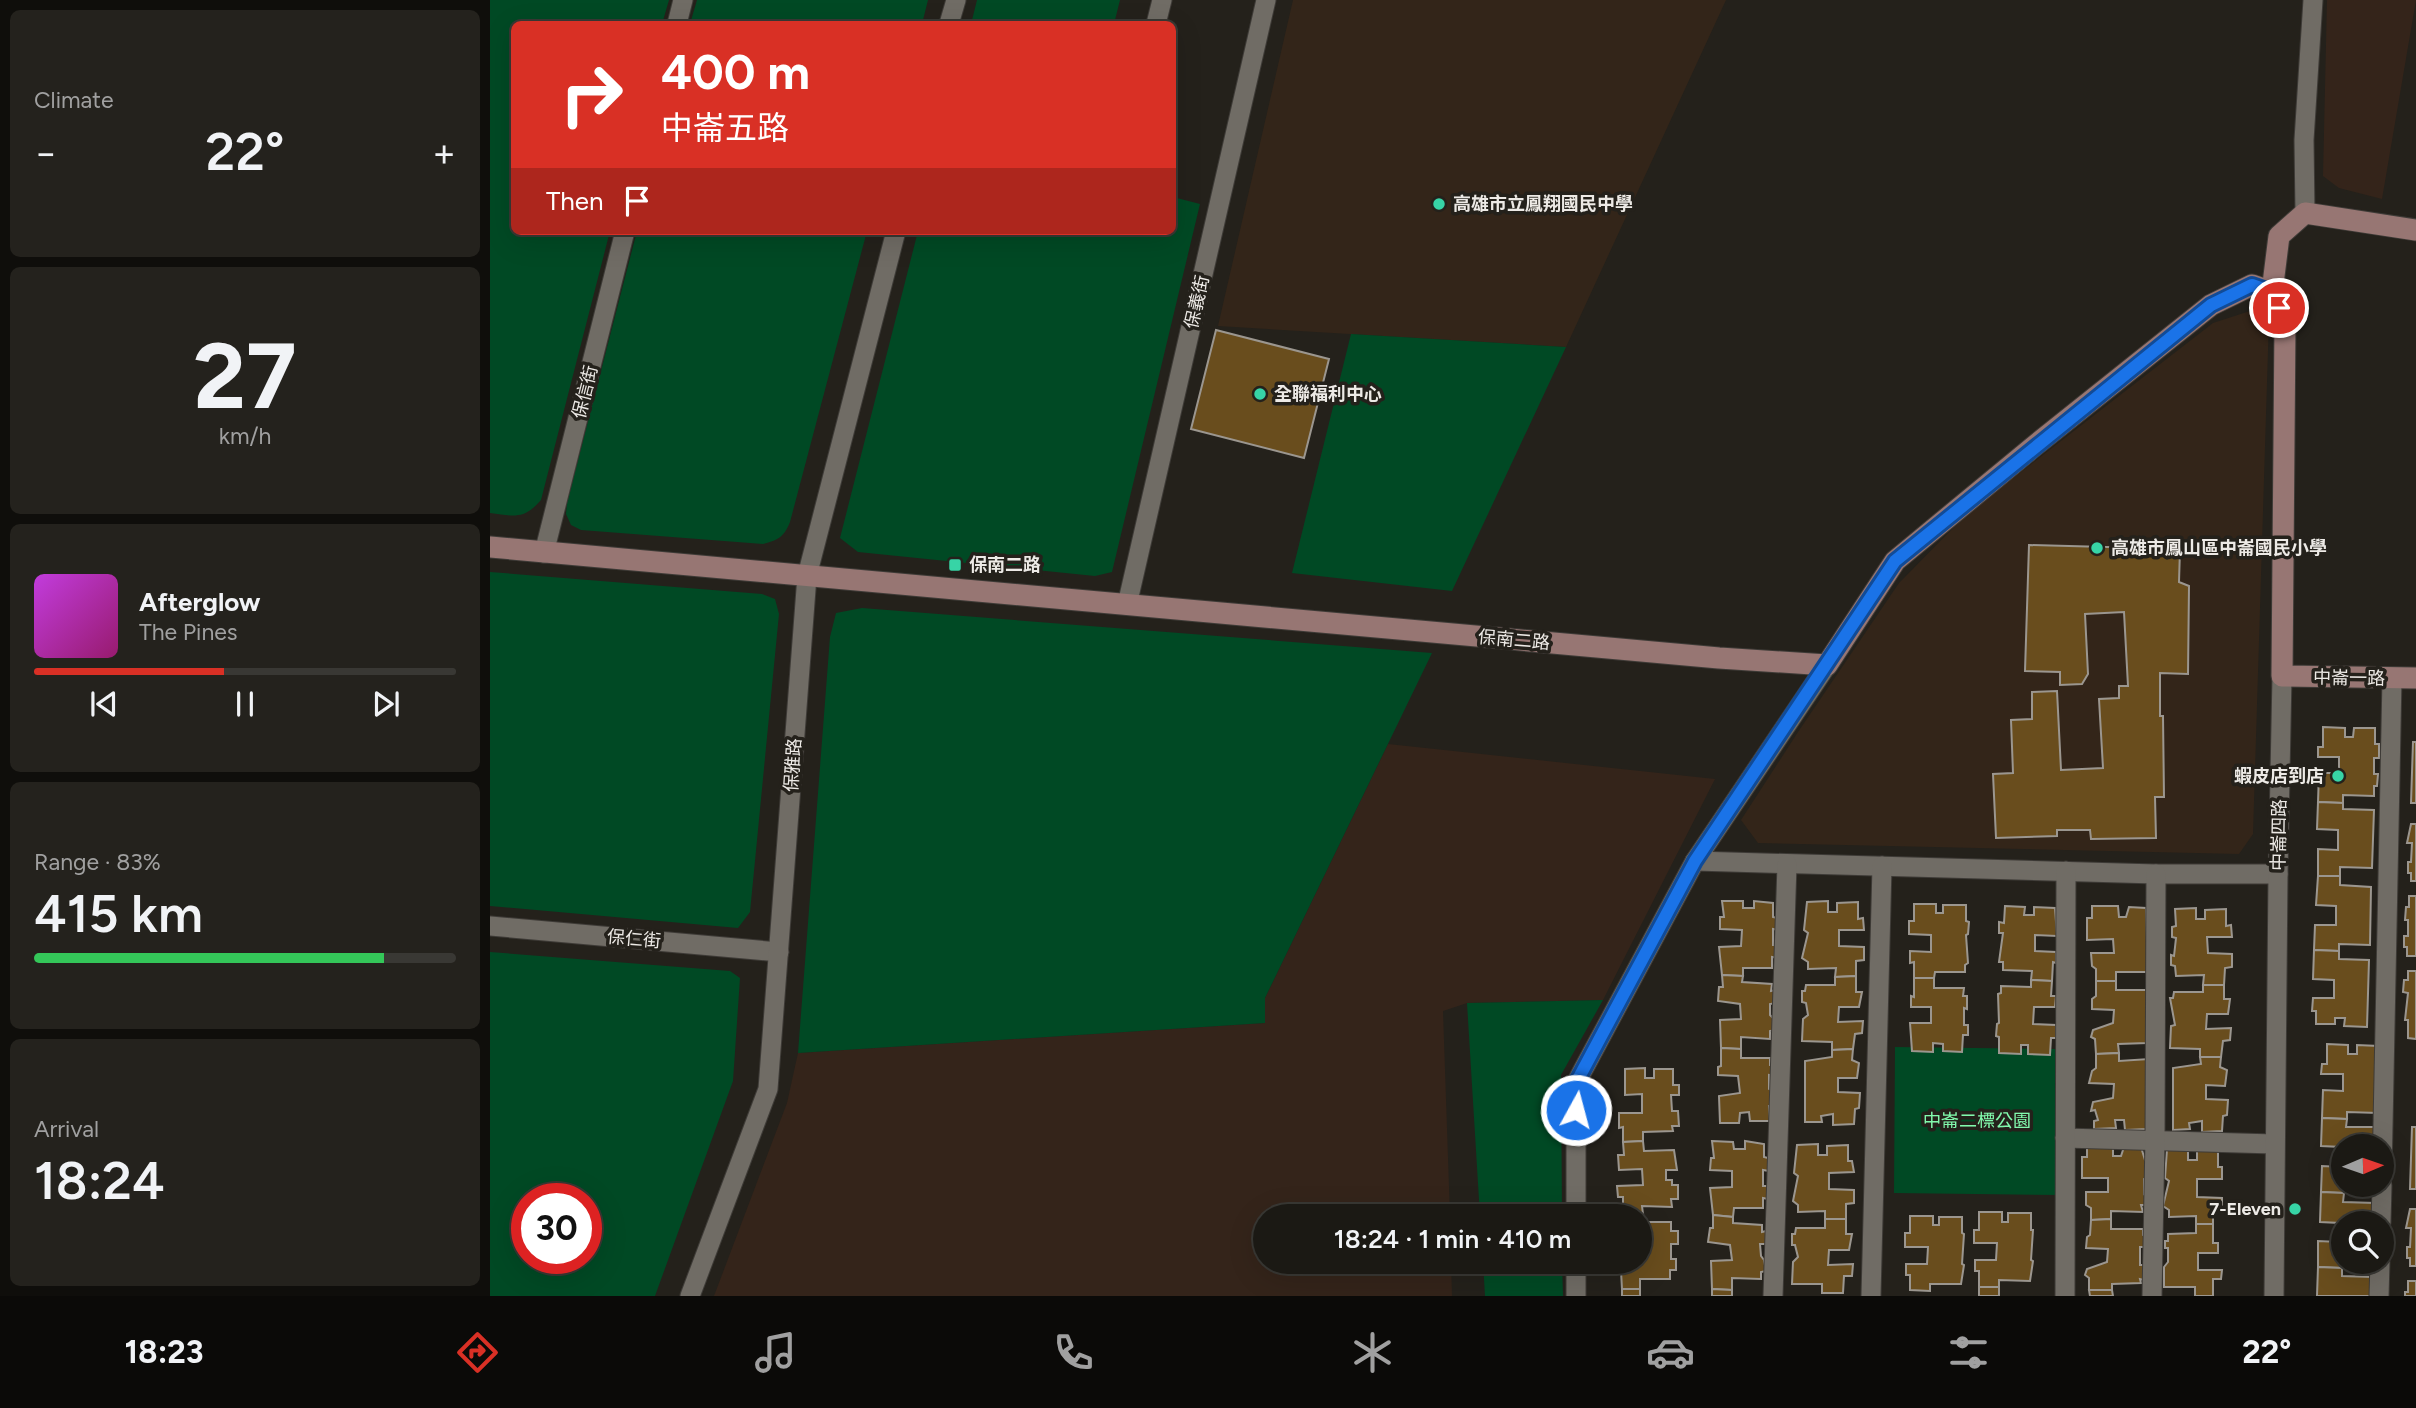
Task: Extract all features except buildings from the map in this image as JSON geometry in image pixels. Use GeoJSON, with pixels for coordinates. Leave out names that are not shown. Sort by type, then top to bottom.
{"type":"FeatureCollection","features":[{"type":"Feature","properties":{"kind":"street"},"geometry":{"type":"LineString","coordinates":[[678,21],[683,0]]}},
{"type":"Feature","properties":{"kind":"street"},"geometry":{"type":"LineString","coordinates":[[950,21],[956,0]]}},
{"type":"Feature","properties":{"kind":"street"},"geometry":{"type":"LineString","coordinates":[[1157,21],[1162,0]]}},
{"type":"Feature","properties":{"kind":"street","name":"保義街"},"geometry":{"type":"LineString","coordinates":[[1127,605],[1266,0]]}},
{"type":"Feature","properties":{"kind":"street"},"geometry":{"type":"LineString","coordinates":[[1576,1204],[1576,1083],[1695,861],[1895,561],[2211,305],[2252,285],[2272,292],[2279,236],[2305,213],[2304,140],[2313,0]]}},
{"type":"Feature","properties":{"kind":"street"},"geometry":{"type":"LineString","coordinates":[[2305,213],[2416,230]]}},
{"type":"Feature","properties":{"kind":"street","name":"保信街"},"geometry":{"type":"LineString","coordinates":[[544,553],[624,235]]}},
{"type":"Feature","properties":{"kind":"street","name":"保雅路"},"geometry":{"type":"LineString","coordinates":[[691,1296],[768,1089],[807,576],[895,235]]}},
{"type":"Feature","properties":{"kind":"street","name":"中崙四路"},"geometry":{"type":"LineString","coordinates":[[2272,292],[2286,323],[2274,1296]]}},
{"type":"Feature","properties":{"kind":"street","name":"保南二路"},"geometry":{"type":"LineString","coordinates":[[490,547],[1720,658],[1827,665]]}},
{"type":"Feature","properties":{"kind":"street","name":"中崙一路"},"geometry":{"type":"LineString","coordinates":[[2283,676],[2416,678]]}},
{"type":"Feature","properties":{"kind":"street"},"geometry":{"type":"LineString","coordinates":[[2383,1134],[2392,678]]}},
{"type":"Feature","properties":{"kind":"street"},"geometry":{"type":"LineString","coordinates":[[1695,861],[2156,874],[2278,874]]}},
{"type":"Feature","properties":{"kind":"street"},"geometry":{"type":"LineString","coordinates":[[1773,1296],[1787,864]]}},
{"type":"Feature","properties":{"kind":"street"},"geometry":{"type":"LineString","coordinates":[[1871,1296],[1882,866]]}},
{"type":"Feature","properties":{"kind":"street"},"geometry":{"type":"LineString","coordinates":[[2065,1296],[2066,871]]}},
{"type":"Feature","properties":{"kind":"street"},"geometry":{"type":"LineString","coordinates":[[2152,1296],[2156,874]]}},
{"type":"Feature","properties":{"kind":"street","name":"保仁街"},"geometry":{"type":"LineString","coordinates":[[490,926],[779,952]]}},
{"type":"Feature","properties":{"kind":"street"},"geometry":{"type":"LineString","coordinates":[[2066,1138],[2274,1144]]}},
{"type":"Feature","properties":{"kind":"street"},"geometry":{"type":"LineString","coordinates":[[1576,1274],[1576,1296]]}},
{"type":"Feature","properties":{"kind":"street"},"geometry":{"type":"LineString","coordinates":[[2379,1296],[2380,1274]]}},
{"type":"Feature","properties":{"kind":"shaded area","name":"高雄市立鳳翔國民中學"},"geometry":{"type":"Polygon","coordinates":[[[1293,0],[1726,0],[1566,347],[1218,326],[1293,0]]]}},
{"type":"Feature","properties":{"kind":"shaded area"},"geometry":{"type":"Polygon","coordinates":[[[2327,0],[2416,0],[2382,199],[2339,188],[2323,176],[2327,0]]]}},
{"type":"Feature","properties":{"kind":"shaded area","name":"高雄市鳳山區中崙國民小學"},"geometry":{"type":"Polygon","coordinates":[[[2250,311],[2269,318],[2253,834],[2239,854],[1758,843],[1741,820],[1899,583],[1967,514],[2213,323],[2250,311]]]}},
{"type":"Feature","properties":{"kind":"shaded area"},"geometry":{"type":"Polygon","coordinates":[[[1388,744],[1715,779],[1603,1000],[1467,1003],[1443,1011],[1450,1204],[1253,1204],[1253,1274],[1451,1274],[1452,1296],[714,1296],[787,1103],[798,1053],[1265,1023],[1265,998],[1388,744]]]}},
{"type":"Feature","properties":{"kind":"green space"},"geometry":{"type":"Polygon","coordinates":[[[490,0],[669,0],[663,21],[511,21],[511,235],[609,235],[541,500],[524,514],[490,513],[490,0]]]}},
{"type":"Feature","properties":{"kind":"green space"},"geometry":{"type":"Polygon","coordinates":[[[697,0],[928,0],[923,21],[691,21],[697,0]]]}},
{"type":"Feature","properties":{"kind":"green space"},"geometry":{"type":"Polygon","coordinates":[[[977,0],[1120,0],[1115,21],[972,21],[977,0]]]}},
{"type":"Feature","properties":{"kind":"green space"},"geometry":{"type":"Polygon","coordinates":[[[1176,198],[1200,204],[1112,572],[1095,576],[858,552],[840,538],[917,235],[1176,235],[1176,198]]]}},
{"type":"Feature","properties":{"kind":"green space"},"geometry":{"type":"Polygon","coordinates":[[[636,235],[866,235],[790,522],[780,537],[763,544],[581,530],[571,525],[566,514],[636,235]]]}},
{"type":"Feature","properties":{"kind":"green space"},"geometry":{"type":"Polygon","coordinates":[[[1351,334],[1566,347],[1452,591],[1292,573],[1351,334]]]}},
{"type":"Feature","properties":{"kind":"green space"},"geometry":{"type":"Polygon","coordinates":[[[490,572],[762,594],[775,599],[779,614],[750,912],[738,928],[490,906],[490,572]]]}},
{"type":"Feature","properties":{"kind":"green space"},"geometry":{"type":"Polygon","coordinates":[[[862,608],[1432,653],[1265,998],[1265,1023],[798,1053],[830,637],[836,613],[862,608]]]}},
{"type":"Feature","properties":{"kind":"green space"},"geometry":{"type":"Polygon","coordinates":[[[490,952],[730,971],[740,978],[733,1081],[655,1296],[490,1296],[490,952]]]}},
{"type":"Feature","properties":{"kind":"green space"},"geometry":{"type":"Polygon","coordinates":[[[1603,1000],[1561,1075],[1562,1204],[1479,1204],[1467,1003],[1603,1000]]]}},
{"type":"Feature","properties":{"kind":"green space","name":"中崙二標公園"},"geometry":{"type":"Polygon","coordinates":[[[1895,1047],[2061,1049],[2060,1195],[1894,1193],[1895,1047]]]}},
{"type":"Feature","properties":{"kind":"green space"},"geometry":{"type":"Polygon","coordinates":[[[1484,1274],[1562,1274],[1563,1296],[1485,1296],[1484,1274]]]}},
{"type":"Feature","properties":{"kind":"place","name":"高雄市立鳳翔國民中學"},"geometry":{"type":"Point","coordinates":[1439,204]}},
{"type":"Feature","properties":{"kind":"place","name":"全聯福利中心"},"geometry":{"type":"Point","coordinates":[1260,394]}},
{"type":"Feature","properties":{"kind":"place","name":"高雄市鳳山區中崙國民小學"},"geometry":{"type":"Point","coordinates":[2097,548]}},
{"type":"Feature","properties":{"kind":"place","name":"保南二路"},"geometry":{"type":"Point","coordinates":[955,565]}},
{"type":"Feature","properties":{"kind":"place","name":"蝦皮店到店"},"geometry":{"type":"Point","coordinates":[2338,776]}},
{"type":"Feature","properties":{"kind":"place","name":"7-Eleven"},"geometry":{"type":"Point","coordinates":[2295,1209]}},
{"type":"Feature","properties":{"kind":"route"},"geometry":{"type":"LineString","coordinates":[[1576,1110],[1576,1083],[1695,861],[1895,561],[2211,305],[2252,285],[2272,292],[2279,308]]}}]}
